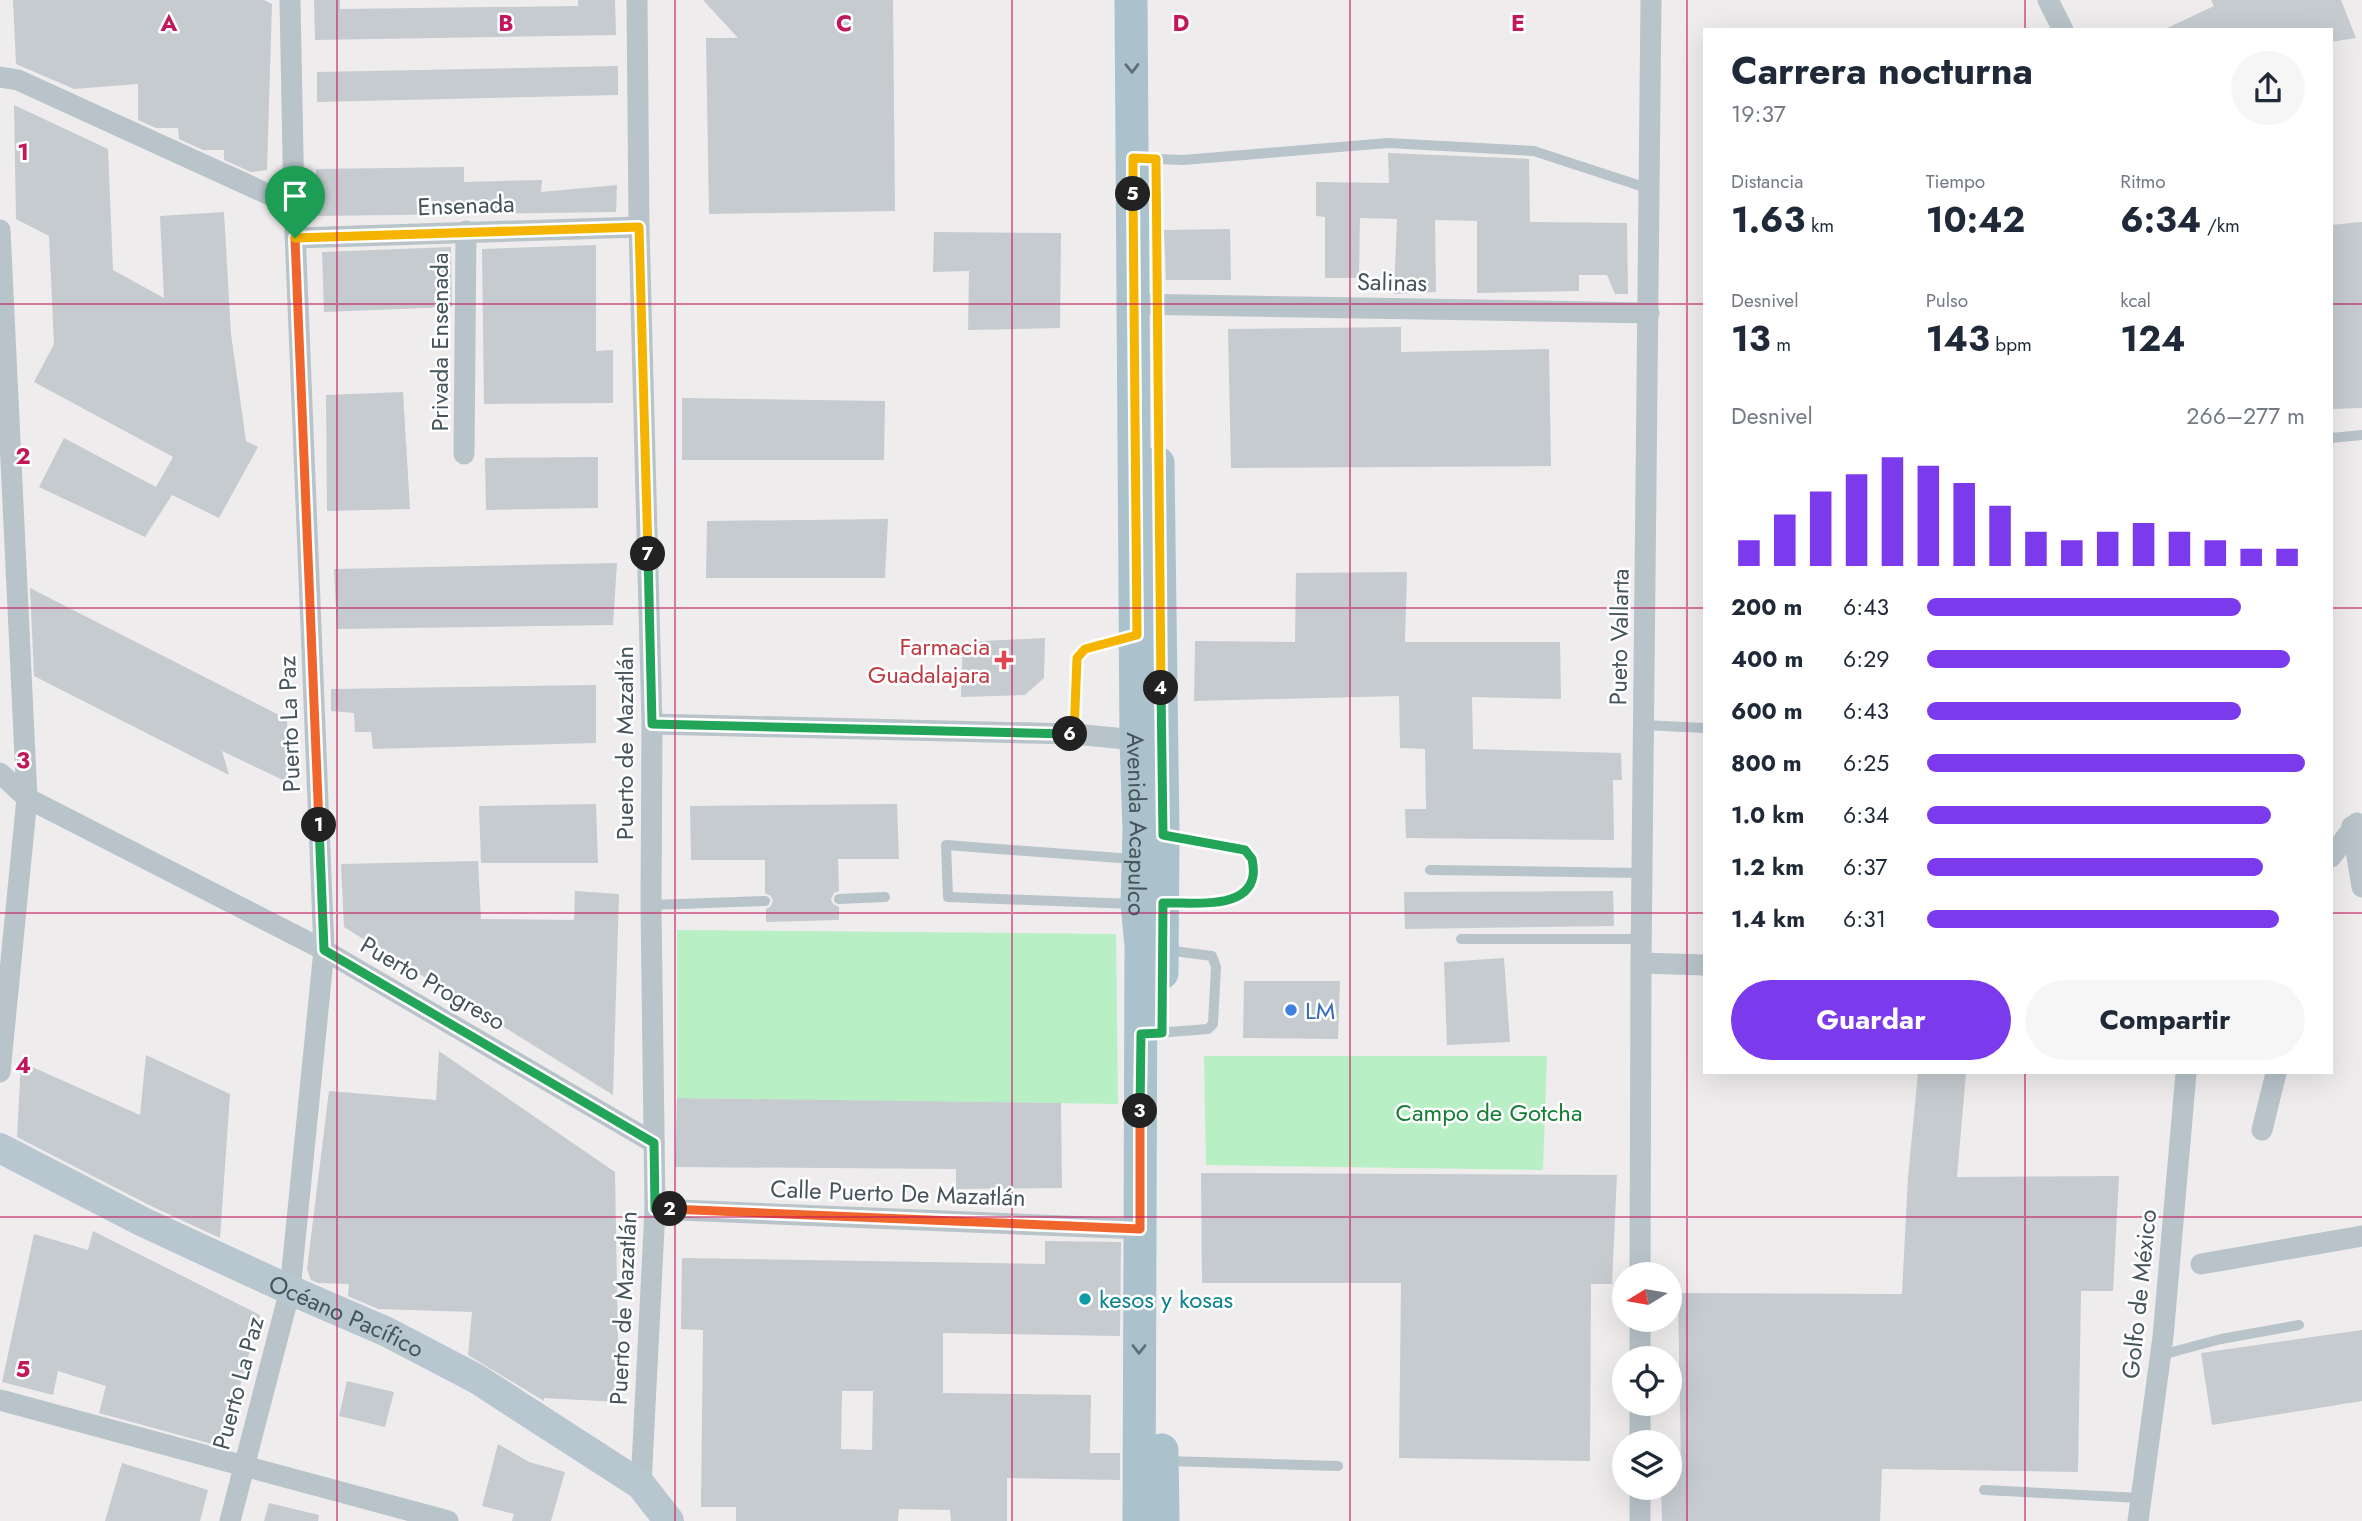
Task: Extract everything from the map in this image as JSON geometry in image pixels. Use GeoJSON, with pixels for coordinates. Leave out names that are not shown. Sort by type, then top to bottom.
{"type":"FeatureCollection","features":[{"type":"Feature","properties":{"kind":"main road","name":"Avenida Acapulco"},"geometry":{"type":"LineString","coordinates":[[1131,0],[1145,158]]}},
{"type":"Feature","properties":{"kind":"main road","name":"Avenida Acapulco"},"geometry":{"type":"LineString","coordinates":[[1139,1521],[1151,1460],[1152,1034],[1147,841],[1145,158],[1154,0]]}},
{"type":"Feature","properties":{"kind":"main road","name":"Avenida Acapulco"},"geometry":{"type":"LineString","coordinates":[[1145,304],[1136,740],[1147,841]]}},
{"type":"Feature","properties":{"kind":"main road","name":"Avenida Acapulco"},"geometry":{"type":"LineString","coordinates":[[1152,1034],[1140,1229],[1151,1460],[1163,1521]]}},
{"type":"Feature","properties":{"kind":"street","name":"Puerto La Paz"},"geometry":{"type":"LineString","coordinates":[[230,1521],[290,1290],[324,950],[295,238],[290,0]]}},
{"type":"Feature","properties":{"kind":"street","name":"Puerto de Mazatlán"},"geometry":{"type":"LineString","coordinates":[[637,0],[639,227],[652,724],[651,905],[655,1209],[641,1485]]}},
{"type":"Feature","properties":{"kind":"street","name":"Pueto Vallarta"},"geometry":{"type":"LineString","coordinates":[[1640,1262],[1651,0]]}},
{"type":"Feature","properties":{"kind":"street"},"geometry":{"type":"LineString","coordinates":[[2048,0],[2062,28]]}},
{"type":"Feature","properties":{"kind":"street"},"geometry":{"type":"LineString","coordinates":[[0,77],[18,80],[294,206]]}},
{"type":"Feature","properties":{"kind":"street","name":"Ensenada"},"geometry":{"type":"LineString","coordinates":[[295,238],[639,227]]}},
{"type":"Feature","properties":{"kind":"street"},"geometry":{"type":"LineString","coordinates":[[0,230],[27,798],[0,1072]]}},
{"type":"Feature","properties":{"kind":"street","name":"Privada Ensenada"},"geometry":{"type":"LineString","coordinates":[[464,454],[466,231]]}},
{"type":"Feature","properties":{"kind":"street","name":"Salinas"},"geometry":{"type":"LineString","coordinates":[[1145,304],[1649,313]]}},
{"type":"Feature","properties":{"kind":"street"},"geometry":{"type":"LineString","coordinates":[[652,724],[1074,734],[1136,740]]}},
{"type":"Feature","properties":{"kind":"street","name":"Puerto Progreso"},"geometry":{"type":"LineString","coordinates":[[0,773],[27,798],[324,950],[654,1143]]}},
{"type":"Feature","properties":{"kind":"street"},"geometry":{"type":"LineString","coordinates":[[2333,854],[2357,823]]}},
{"type":"Feature","properties":{"kind":"street"},"geometry":{"type":"LineString","coordinates":[[2357,823],[2362,887]]}},
{"type":"Feature","properties":{"kind":"street"},"geometry":{"type":"LineString","coordinates":[[1641,964],[1703,965]]}},
{"type":"Feature","properties":{"kind":"street","name":"Golfo de México"},"geometry":{"type":"LineString","coordinates":[[2138,1521],[2161,1355],[2186,1074]]}},
{"type":"Feature","properties":{"kind":"street"},"geometry":{"type":"LineString","coordinates":[[2262,1130],[2276,1074]]}},
{"type":"Feature","properties":{"kind":"street","name":"Océano Pacífico"},"geometry":{"type":"LineString","coordinates":[[0,1148],[143,1222],[387,1332],[477,1379],[641,1485],[669,1521]]}},
{"type":"Feature","properties":{"kind":"street","name":"Calle Puerto De Mazatlán"},"geometry":{"type":"LineString","coordinates":[[655,1209],[1140,1229]]}},
{"type":"Feature","properties":{"kind":"street"},"geometry":{"type":"LineString","coordinates":[[2202,1264],[2362,1236]]}},
{"type":"Feature","properties":{"kind":"street"},"geometry":{"type":"LineString","coordinates":[[0,1400],[438,1520]]}},
{"type":"Feature","properties":{"kind":"street"},"geometry":{"type":"LineString","coordinates":[[1640,1500],[1640,1521]]}},
{"type":"Feature","properties":{"kind":"lane"},"geometry":{"type":"LineString","coordinates":[[1145,158],[1183,160],[1388,143],[1534,151],[1650,189]]}},
{"type":"Feature","properties":{"kind":"lane"},"geometry":{"type":"LineString","coordinates":[[2333,438],[2362,435]]}},
{"type":"Feature","properties":{"kind":"lane"},"geometry":{"type":"LineString","coordinates":[[1074,734],[1077,658],[1085,649],[1137,635]]}},
{"type":"Feature","properties":{"kind":"lane"},"geometry":{"type":"LineString","coordinates":[[1644,725],[1703,728]]}},
{"type":"Feature","properties":{"kind":"lane"},"geometry":{"type":"LineString","coordinates":[[1147,841],[1245,850],[1252,859],[1253,875],[1248,890],[1239,896],[1225,901],[1150,904],[948,897],[946,845],[1147,841]]}},
{"type":"Feature","properties":{"kind":"lane"},"geometry":{"type":"LineString","coordinates":[[1430,870],[1642,873]]}},
{"type":"Feature","properties":{"kind":"lane"},"geometry":{"type":"LineString","coordinates":[[839,899],[886,897]]}},
{"type":"Feature","properties":{"kind":"lane"},"geometry":{"type":"LineString","coordinates":[[651,905],[765,901]]}},
{"type":"Feature","properties":{"kind":"lane"},"geometry":{"type":"LineString","coordinates":[[1461,939],[1641,939]]}},
{"type":"Feature","properties":{"kind":"lane"},"geometry":{"type":"LineString","coordinates":[[1151,948],[1212,956],[1216,967],[1213,1024],[1208,1029],[1152,1034]]}},
{"type":"Feature","properties":{"kind":"lane"},"geometry":{"type":"LineString","coordinates":[[2161,1355],[2221,1339],[2299,1325]]}},
{"type":"Feature","properties":{"kind":"lane"},"geometry":{"type":"LineString","coordinates":[[1151,1460],[1338,1466]]}},
{"type":"Feature","properties":{"kind":"lane"},"geometry":{"type":"LineString","coordinates":[[1984,1490],[2141,1498]]}},
{"type":"Feature","properties":{"kind":"green space"},"geometry":{"type":"Polygon","coordinates":[[[677,930],[1116,934],[1118,1104],[677,1098],[677,930]]]}},
{"type":"Feature","properties":{"kind":"green space","name":"Campo de Gotcha"},"geometry":{"type":"Polygon","coordinates":[[[1204,1056],[1547,1056],[1543,1170],[1206,1165],[1204,1056]]]}},
{"type":"Feature","properties":{"kind":"building"},"geometry":{"type":"Polygon","coordinates":[[[13,0],[264,0],[272,4],[267,170],[251,172],[224,160],[224,150],[203,150],[179,139],[178,128],[156,128],[138,120],[138,84],[74,89],[16,64],[13,0]]]}},
{"type":"Feature","properties":{"kind":"building"},"geometry":{"type":"Polygon","coordinates":[[[314,0],[340,0],[340,9],[578,6],[578,0],[615,0],[616,35],[315,40],[314,0]]]}},
{"type":"Feature","properties":{"kind":"building"},"geometry":{"type":"Polygon","coordinates":[[[703,0],[893,0],[895,211],[709,214],[706,38],[738,38],[703,0]]]}},
{"type":"Feature","properties":{"kind":"building"},"geometry":{"type":"Polygon","coordinates":[[[2211,0],[2341,0],[2356,38],[2333,42],[2333,28],[2167,28],[2214,6],[2211,0]]]}},
{"type":"Feature","properties":{"kind":"building"},"geometry":{"type":"Polygon","coordinates":[[[618,66],[618,95],[317,102],[317,72],[618,66]]]}},
{"type":"Feature","properties":{"kind":"building"},"geometry":{"type":"Polygon","coordinates":[[[14,105],[108,149],[113,270],[164,298],[160,216],[224,212],[231,334],[246,441],[258,447],[219,518],[172,495],[145,537],[39,487],[64,438],[156,487],[173,457],[34,382],[54,344],[49,236],[16,219],[14,105]]]}},
{"type":"Feature","properties":{"kind":"building"},"geometry":{"type":"Polygon","coordinates":[[[1388,153],[1529,159],[1530,222],[1627,223],[1628,294],[1615,294],[1607,275],[1579,275],[1579,291],[1477,293],[1477,221],[1435,220],[1436,292],[1394,294],[1397,219],[1360,218],[1359,278],[1325,278],[1325,217],[1316,216],[1316,182],[1389,183],[1388,153]]]}},
{"type":"Feature","properties":{"kind":"building"},"geometry":{"type":"Polygon","coordinates":[[[464,167],[464,182],[542,180],[541,192],[617,185],[616,212],[316,216],[316,169],[464,167]]]}},
{"type":"Feature","properties":{"kind":"building"},"geometry":{"type":"Polygon","coordinates":[[[2362,222],[2362,408],[2333,409],[2333,225],[2362,222]]]}},
{"type":"Feature","properties":{"kind":"building"},"geometry":{"type":"Polygon","coordinates":[[[1230,229],[1231,280],[1166,280],[1164,230],[1230,229]]]}},
{"type":"Feature","properties":{"kind":"building"},"geometry":{"type":"Polygon","coordinates":[[[934,232],[1061,233],[1060,328],[968,330],[969,271],[933,272],[934,232]]]}},
{"type":"Feature","properties":{"kind":"building"},"geometry":{"type":"Polygon","coordinates":[[[596,245],[596,351],[613,350],[613,403],[484,404],[482,249],[596,245]]]}},
{"type":"Feature","properties":{"kind":"building"},"geometry":{"type":"Polygon","coordinates":[[[451,247],[452,307],[324,312],[322,252],[451,247]]]}},
{"type":"Feature","properties":{"kind":"building"},"geometry":{"type":"Polygon","coordinates":[[[1401,327],[1401,352],[1549,349],[1551,466],[1231,468],[1228,329],[1401,327]]]}},
{"type":"Feature","properties":{"kind":"building"},"geometry":{"type":"Polygon","coordinates":[[[403,392],[410,509],[327,511],[326,395],[403,392]]]}},
{"type":"Feature","properties":{"kind":"building"},"geometry":{"type":"Polygon","coordinates":[[[682,398],[885,401],[884,460],[682,460],[682,398]]]}},
{"type":"Feature","properties":{"kind":"building"},"geometry":{"type":"Polygon","coordinates":[[[598,457],[598,508],[486,510],[485,458],[598,457]]]}},
{"type":"Feature","properties":{"kind":"building"},"geometry":{"type":"Polygon","coordinates":[[[888,519],[885,578],[706,578],[707,521],[888,519]]]}},
{"type":"Feature","properties":{"kind":"building"},"geometry":{"type":"Polygon","coordinates":[[[617,563],[613,625],[337,629],[334,569],[617,563]]]}},
{"type":"Feature","properties":{"kind":"building"},"geometry":{"type":"Polygon","coordinates":[[[1407,572],[1405,642],[1560,642],[1561,699],[1472,697],[1473,749],[1621,753],[1622,780],[1613,780],[1614,840],[1406,838],[1405,809],[1426,809],[1425,749],[1400,748],[1399,696],[1194,701],[1195,641],[1295,642],[1296,573],[1407,572]]]}},
{"type":"Feature","properties":{"kind":"building"},"geometry":{"type":"Polygon","coordinates":[[[30,588],[287,719],[289,783],[222,751],[229,775],[34,676],[30,588]]]}},
{"type":"Feature","properties":{"kind":"building","name":"Farmacia Guadalajara"},"geometry":{"type":"Polygon","coordinates":[[[1045,638],[1044,678],[1025,695],[961,697],[963,642],[1045,638]]]}},
{"type":"Feature","properties":{"kind":"building"},"geometry":{"type":"Polygon","coordinates":[[[596,685],[596,743],[373,749],[371,732],[355,732],[354,713],[331,711],[331,689],[596,685]]]}},
{"type":"Feature","properties":{"kind":"building"},"geometry":{"type":"Polygon","coordinates":[[[596,804],[598,863],[481,863],[479,806],[596,804]]]}},
{"type":"Feature","properties":{"kind":"building"},"geometry":{"type":"Polygon","coordinates":[[[897,804],[899,859],[838,859],[839,891],[834,893],[831,899],[833,904],[839,907],[839,920],[766,922],[766,909],[773,901],[771,896],[765,893],[765,860],[691,860],[690,806],[897,804]]]}},
{"type":"Feature","properties":{"kind":"building"},"geometry":{"type":"Polygon","coordinates":[[[478,861],[481,919],[574,920],[575,891],[619,894],[613,1095],[344,927],[341,864],[478,861]]]}},
{"type":"Feature","properties":{"kind":"building"},"geometry":{"type":"Polygon","coordinates":[[[1613,891],[1614,926],[1405,929],[1404,892],[1613,891]]]}},
{"type":"Feature","properties":{"kind":"building"},"geometry":{"type":"Polygon","coordinates":[[[1504,958],[1510,1042],[1447,1045],[1444,962],[1504,958]]]}},
{"type":"Feature","properties":{"kind":"building","name":"LM"},"geometry":{"type":"Polygon","coordinates":[[[1244,981],[1340,981],[1338,1039],[1243,1038],[1244,981]]]}},
{"type":"Feature","properties":{"kind":"building"},"geometry":{"type":"Polygon","coordinates":[[[439,1051],[615,1172],[619,1402],[544,1398],[544,1401],[468,1355],[472,1312],[378,1309],[348,1296],[349,1284],[318,1283],[311,1280],[307,1269],[329,1091],[436,1100],[439,1051]]]}},
{"type":"Feature","properties":{"kind":"building"},"geometry":{"type":"Polygon","coordinates":[[[146,1055],[230,1094],[220,1238],[17,1137],[21,1062],[140,1115],[146,1055]]]}},
{"type":"Feature","properties":{"kind":"building"},"geometry":{"type":"Polygon","coordinates":[[[1918,1074],[1966,1074],[1957,1177],[2119,1176],[2113,1291],[2081,1291],[2078,1472],[1882,1469],[1880,1521],[1662,1521],[1661,1500],[1682,1500],[1682,1346],[1679,1346],[1679,1332],[1682,1332],[1682,1293],[1902,1294],[1908,1177],[1918,1074]]]}},
{"type":"Feature","properties":{"kind":"building"},"geometry":{"type":"Polygon","coordinates":[[[677,1098],[1061,1103],[1062,1188],[956,1189],[956,1169],[675,1167],[677,1098]]]}},
{"type":"Feature","properties":{"kind":"building"},"geometry":{"type":"Polygon","coordinates":[[[1201,1173],[1617,1175],[1612,1284],[1591,1284],[1590,1461],[1399,1458],[1401,1283],[1202,1283],[1201,1173]]]}},
{"type":"Feature","properties":{"kind":"building"},"geometry":{"type":"Polygon","coordinates":[[[93,1231],[260,1315],[223,1447],[99,1413],[106,1386],[58,1371],[53,1395],[2,1382],[34,1234],[88,1250],[93,1231]]]}},
{"type":"Feature","properties":{"kind":"building"},"geometry":{"type":"Polygon","coordinates":[[[1045,1241],[1121,1242],[1120,1336],[943,1333],[943,1393],[1091,1395],[1090,1453],[1120,1453],[1120,1480],[1007,1478],[1007,1521],[951,1521],[950,1510],[899,1509],[898,1521],[736,1521],[736,1507],[701,1507],[703,1330],[681,1329],[682,1258],[1045,1264],[1045,1241]],[[842,1391],[841,1449],[872,1450],[873,1391],[842,1391]]]}},
{"type":"Feature","properties":{"kind":"building"},"geometry":{"type":"Polygon","coordinates":[[[2362,1330],[2362,1401],[2212,1425],[2201,1353],[2362,1330]]]}},
{"type":"Feature","properties":{"kind":"building"},"geometry":{"type":"Polygon","coordinates":[[[347,1381],[394,1392],[385,1427],[339,1416],[347,1381]]]}},
{"type":"Feature","properties":{"kind":"building"},"geometry":{"type":"Polygon","coordinates":[[[498,1444],[529,1462],[565,1472],[551,1521],[512,1521],[514,1514],[482,1506],[498,1444]]]}},
{"type":"Feature","properties":{"kind":"building"},"geometry":{"type":"Polygon","coordinates":[[[122,1463],[208,1490],[200,1521],[105,1521],[122,1463]]]}},
{"type":"Feature","properties":{"kind":"building"},"geometry":{"type":"Polygon","coordinates":[[[269,1503],[319,1515],[318,1521],[264,1521],[269,1503]]]}},
{"type":"Feature","properties":{"kind":"place","name":"Farmacia Guadalajara"},"geometry":{"type":"Point","coordinates":[1004,660]}},
{"type":"Feature","properties":{"kind":"place","name":"LM"},"geometry":{"type":"Point","coordinates":[1291,1010]}},
{"type":"Feature","properties":{"kind":"place","name":"kesos y kosas"},"geometry":{"type":"Point","coordinates":[1085,1299]}},
{"type":"Feature","properties":{"kind":"route"},"geometry":{"type":"LineString","coordinates":[[1133,158],[1156,159],[1163,835],[1245,850],[1252,859],[1253,875],[1248,890],[1225,901],[1163,903],[1162,1033],[1141,1034],[1140,1229],[655,1209],[654,1143],[324,950],[295,238],[639,227],[652,724],[1074,734],[1077,658],[1085,649],[1137,635],[1133,158]]}}]}
